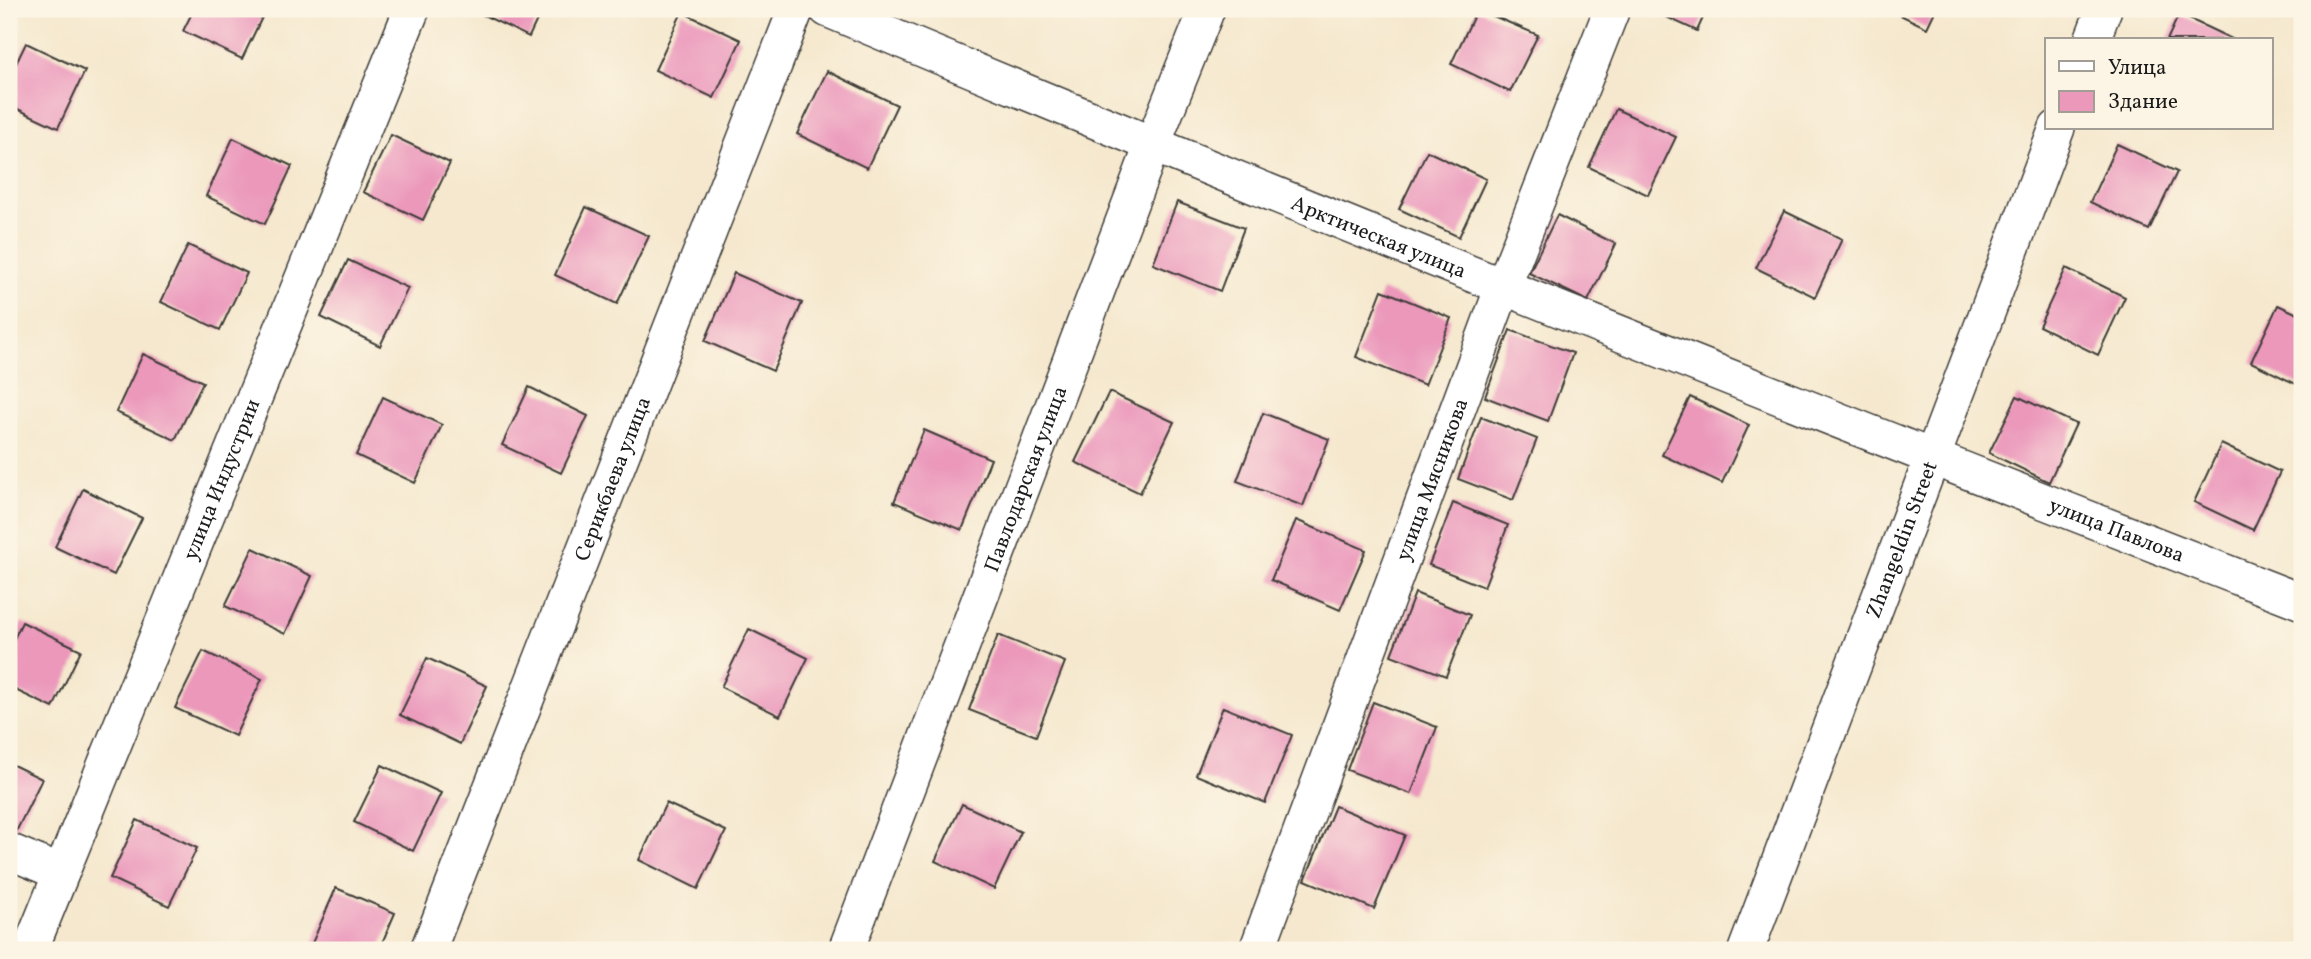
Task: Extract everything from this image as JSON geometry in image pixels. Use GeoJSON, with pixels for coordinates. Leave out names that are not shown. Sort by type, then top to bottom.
{"type":"FeatureCollection","features":[{"type":"Feature","properties":{"kind":"street","name":"улица Индустрии"},"geometry":{"type":"LineString","coordinates":[[30,950],[412,9]]}},
{"type":"Feature","properties":{"kind":"street","name":"Серикбаева улица"},"geometry":{"type":"LineString","coordinates":[[428,950],[796,9]]}},
{"type":"Feature","properties":{"kind":"street","name":"Арктическая улица"},"geometry":{"type":"LineString","coordinates":[[827,9],[1152,146],[1932,458]]}},
{"type":"Feature","properties":{"kind":"street","name":"Павлодарская улица"},"geometry":{"type":"LineString","coordinates":[[846,950],[1152,146],[1207,9]]}},
{"type":"Feature","properties":{"kind":"street","name":"улица Мясникова"},"geometry":{"type":"LineString","coordinates":[[1257,950],[1503,287],[1612,9]]}},
{"type":"Feature","properties":{"kind":"street"},"geometry":{"type":"LineString","coordinates":[[2093,38],[2104,9]]}},
{"type":"Feature","properties":{"kind":"street","name":"Zhangeldin Street"},"geometry":{"type":"LineString","coordinates":[[1746,950],[2056,130]]}},
{"type":"Feature","properties":{"kind":"street","name":"улица Павлова"},"geometry":{"type":"LineString","coordinates":[[1932,458],[2302,602]]}},
{"type":"Feature","properties":{"kind":"street"},"geometry":{"type":"LineString","coordinates":[[9,851],[61,873]]}},
{"type":"Feature","properties":{"kind":"building"},"geometry":{"type":"Polygon","coordinates":[[[194,9],[266,9],[242,59],[183,31],[194,9]]]}},
{"type":"Feature","properties":{"kind":"building"},"geometry":{"type":"Polygon","coordinates":[[[471,9],[542,9],[529,37],[471,9]]]}},
{"type":"Feature","properties":{"kind":"building"},"geometry":{"type":"Polygon","coordinates":[[[1477,9],[1538,35],[1510,92],[1451,64],[1477,9]]]}},
{"type":"Feature","properties":{"kind":"building"},"geometry":{"type":"Polygon","coordinates":[[[1649,9],[1707,9],[1697,31],[1649,9]]]}},
{"type":"Feature","properties":{"kind":"building"},"geometry":{"type":"Polygon","coordinates":[[[1888,9],[1936,9],[1927,28],[1888,9]]]}},
{"type":"Feature","properties":{"kind":"building"},"geometry":{"type":"Polygon","coordinates":[[[682,12],[741,40],[714,98],[655,70],[682,12]]]}},
{"type":"Feature","properties":{"kind":"building"},"geometry":{"type":"Polygon","coordinates":[[[2179,14],[2230,38],[2168,38],[2179,14]]]}},
{"type":"Feature","properties":{"kind":"building"},"geometry":{"type":"Polygon","coordinates":[[[26,43],[85,71],[58,128],[9,105],[9,78],[26,43]]]}},
{"type":"Feature","properties":{"kind":"building"},"geometry":{"type":"Polygon","coordinates":[[[827,71],[897,105],[867,168],[797,134],[827,71]]]}},
{"type":"Feature","properties":{"kind":"building"},"geometry":{"type":"Polygon","coordinates":[[[1616,109],[1676,137],[1648,195],[1589,167],[1616,109]]]}},
{"type":"Feature","properties":{"kind":"building"},"geometry":{"type":"Polygon","coordinates":[[[391,135],[450,163],[423,220],[363,192],[391,135]]]}},
{"type":"Feature","properties":{"kind":"building"},"geometry":{"type":"Polygon","coordinates":[[[233,138],[292,166],[265,224],[206,196],[233,138]]]}},
{"type":"Feature","properties":{"kind":"building"},"geometry":{"type":"Polygon","coordinates":[[[2117,144],[2177,172],[2149,230],[2090,202],[2117,144]]]}},
{"type":"Feature","properties":{"kind":"building"},"geometry":{"type":"Polygon","coordinates":[[[1427,151],[1486,179],[1459,237],[1399,209],[1427,151]]]}},
{"type":"Feature","properties":{"kind":"building"},"geometry":{"type":"Polygon","coordinates":[[[1177,202],[1244,228],[1220,291],[1153,264],[1177,202]]]}},
{"type":"Feature","properties":{"kind":"building"},"geometry":{"type":"Polygon","coordinates":[[[586,207],[649,236],[617,304],[555,275],[586,207]]]}},
{"type":"Feature","properties":{"kind":"building"},"geometry":{"type":"Polygon","coordinates":[[[1784,211],[1842,239],[1815,297],[1756,268],[1784,211]]]}},
{"type":"Feature","properties":{"kind":"building"},"geometry":{"type":"Polygon","coordinates":[[[1557,215],[1616,244],[1588,301],[1529,273],[1557,215]]]}},
{"type":"Feature","properties":{"kind":"building"},"geometry":{"type":"Polygon","coordinates":[[[188,245],[247,273],[220,330],[161,302],[188,245]]]}},
{"type":"Feature","properties":{"kind":"building"},"geometry":{"type":"Polygon","coordinates":[[[348,260],[408,288],[380,346],[321,317],[348,260]]]}},
{"type":"Feature","properties":{"kind":"building"},"geometry":{"type":"Polygon","coordinates":[[[2066,268],[2125,297],[2098,355],[2039,326],[2066,268]]]}},
{"type":"Feature","properties":{"kind":"building"},"geometry":{"type":"Polygon","coordinates":[[[734,273],[802,303],[773,371],[705,341],[734,273]]]}},
{"type":"Feature","properties":{"kind":"building"},"geometry":{"type":"Polygon","coordinates":[[[1382,290],[1451,318],[1425,385],[1356,357],[1382,290]]]}},
{"type":"Feature","properties":{"kind":"building"},"geometry":{"type":"Polygon","coordinates":[[[2278,305],[2302,316],[2302,387],[2251,362],[2278,305]]]}},
{"type":"Feature","properties":{"kind":"building"},"geometry":{"type":"Polygon","coordinates":[[[1510,330],[1573,353],[1548,421],[1485,397],[1510,330]]]}},
{"type":"Feature","properties":{"kind":"building"},"geometry":{"type":"Polygon","coordinates":[[[143,354],[203,382],[175,440],[116,412],[143,354]]]}},
{"type":"Feature","properties":{"kind":"building"},"geometry":{"type":"Polygon","coordinates":[[[529,387],[588,416],[561,473],[502,445],[529,387]]]}},
{"type":"Feature","properties":{"kind":"building"},"geometry":{"type":"Polygon","coordinates":[[[1109,392],[1174,422],[1140,493],[1075,462],[1109,392]]]}},
{"type":"Feature","properties":{"kind":"building"},"geometry":{"type":"Polygon","coordinates":[[[2017,396],[2076,424],[2049,482],[1989,453],[2017,396]]]}},
{"type":"Feature","properties":{"kind":"building"},"geometry":{"type":"Polygon","coordinates":[[[383,397],[442,425],[415,483],[356,455],[383,397]]]}},
{"type":"Feature","properties":{"kind":"building"},"geometry":{"type":"Polygon","coordinates":[[[1690,397],[1749,425],[1722,483],[1662,455],[1690,397]]]}},
{"type":"Feature","properties":{"kind":"building"},"geometry":{"type":"Polygon","coordinates":[[[1263,413],[1329,439],[1303,506],[1237,481],[1263,413]]]}},
{"type":"Feature","properties":{"kind":"building"},"geometry":{"type":"Polygon","coordinates":[[[1481,417],[1537,439],[1513,500],[1458,479],[1481,417]]]}},
{"type":"Feature","properties":{"kind":"building"},"geometry":{"type":"Polygon","coordinates":[[[924,430],[991,459],[962,530],[894,502],[924,430]]]}},
{"type":"Feature","properties":{"kind":"building"},"geometry":{"type":"Polygon","coordinates":[[[2221,444],[2280,472],[2253,530],[2194,502],[2221,444]]]}},
{"type":"Feature","properties":{"kind":"building"},"geometry":{"type":"Polygon","coordinates":[[[83,489],[142,518],[114,575],[55,547],[83,489]]]}},
{"type":"Feature","properties":{"kind":"building"},"geometry":{"type":"Polygon","coordinates":[[[1453,503],[1508,525],[1484,587],[1429,565],[1453,503]]]}},
{"type":"Feature","properties":{"kind":"building"},"geometry":{"type":"Polygon","coordinates":[[[1296,520],[1366,550],[1340,610],[1271,580],[1296,520]]]}},
{"type":"Feature","properties":{"kind":"building"},"geometry":{"type":"Polygon","coordinates":[[[253,548],[312,576],[285,634],[225,606],[253,548]]]}},
{"type":"Feature","properties":{"kind":"building"},"geometry":{"type":"Polygon","coordinates":[[[1415,593],[1470,615],[1446,676],[1391,655],[1415,593]]]}},
{"type":"Feature","properties":{"kind":"building"},"geometry":{"type":"Polygon","coordinates":[[[22,622],[81,650],[53,708],[9,687],[9,649],[22,622]]]}},
{"type":"Feature","properties":{"kind":"building"},"geometry":{"type":"Polygon","coordinates":[[[749,629],[808,658],[780,716],[721,687],[749,629]]]}},
{"type":"Feature","properties":{"kind":"building"},"geometry":{"type":"Polygon","coordinates":[[[998,635],[1065,662],[1036,736],[969,710],[998,635]]]}},
{"type":"Feature","properties":{"kind":"building"},"geometry":{"type":"Polygon","coordinates":[[[203,651],[262,679],[235,736],[175,708],[203,651]]]}},
{"type":"Feature","properties":{"kind":"building"},"geometry":{"type":"Polygon","coordinates":[[[427,658],[487,686],[460,744],[400,715],[427,658]]]}},
{"type":"Feature","properties":{"kind":"building"},"geometry":{"type":"Polygon","coordinates":[[[1373,702],[1437,727],[1411,794],[1347,770],[1373,702]]]}},
{"type":"Feature","properties":{"kind":"building"},"geometry":{"type":"Polygon","coordinates":[[[1223,707],[1292,735],[1265,803],[1196,775],[1223,707]]]}},
{"type":"Feature","properties":{"kind":"building"},"geometry":{"type":"Polygon","coordinates":[[[9,763],[42,779],[14,836],[9,834],[9,763]]]}},
{"type":"Feature","properties":{"kind":"building"},"geometry":{"type":"Polygon","coordinates":[[[382,765],[441,793],[413,851],[354,822],[382,765]]]}},
{"type":"Feature","properties":{"kind":"building"},"geometry":{"type":"Polygon","coordinates":[[[666,803],[726,831],[698,889],[639,860],[666,803]]]}},
{"type":"Feature","properties":{"kind":"building"},"geometry":{"type":"Polygon","coordinates":[[[962,804],[1021,832],[994,889],[935,861],[962,804]]]}},
{"type":"Feature","properties":{"kind":"building"},"geometry":{"type":"Polygon","coordinates":[[[1335,806],[1405,835],[1374,909],[1305,880],[1335,806]]]}},
{"type":"Feature","properties":{"kind":"building"},"geometry":{"type":"Polygon","coordinates":[[[137,820],[197,848],[169,906],[110,878],[137,820]]]}},
{"type":"Feature","properties":{"kind":"building"},"geometry":{"type":"Polygon","coordinates":[[[336,888],[395,913],[379,950],[309,950],[336,888]]]}}]}
